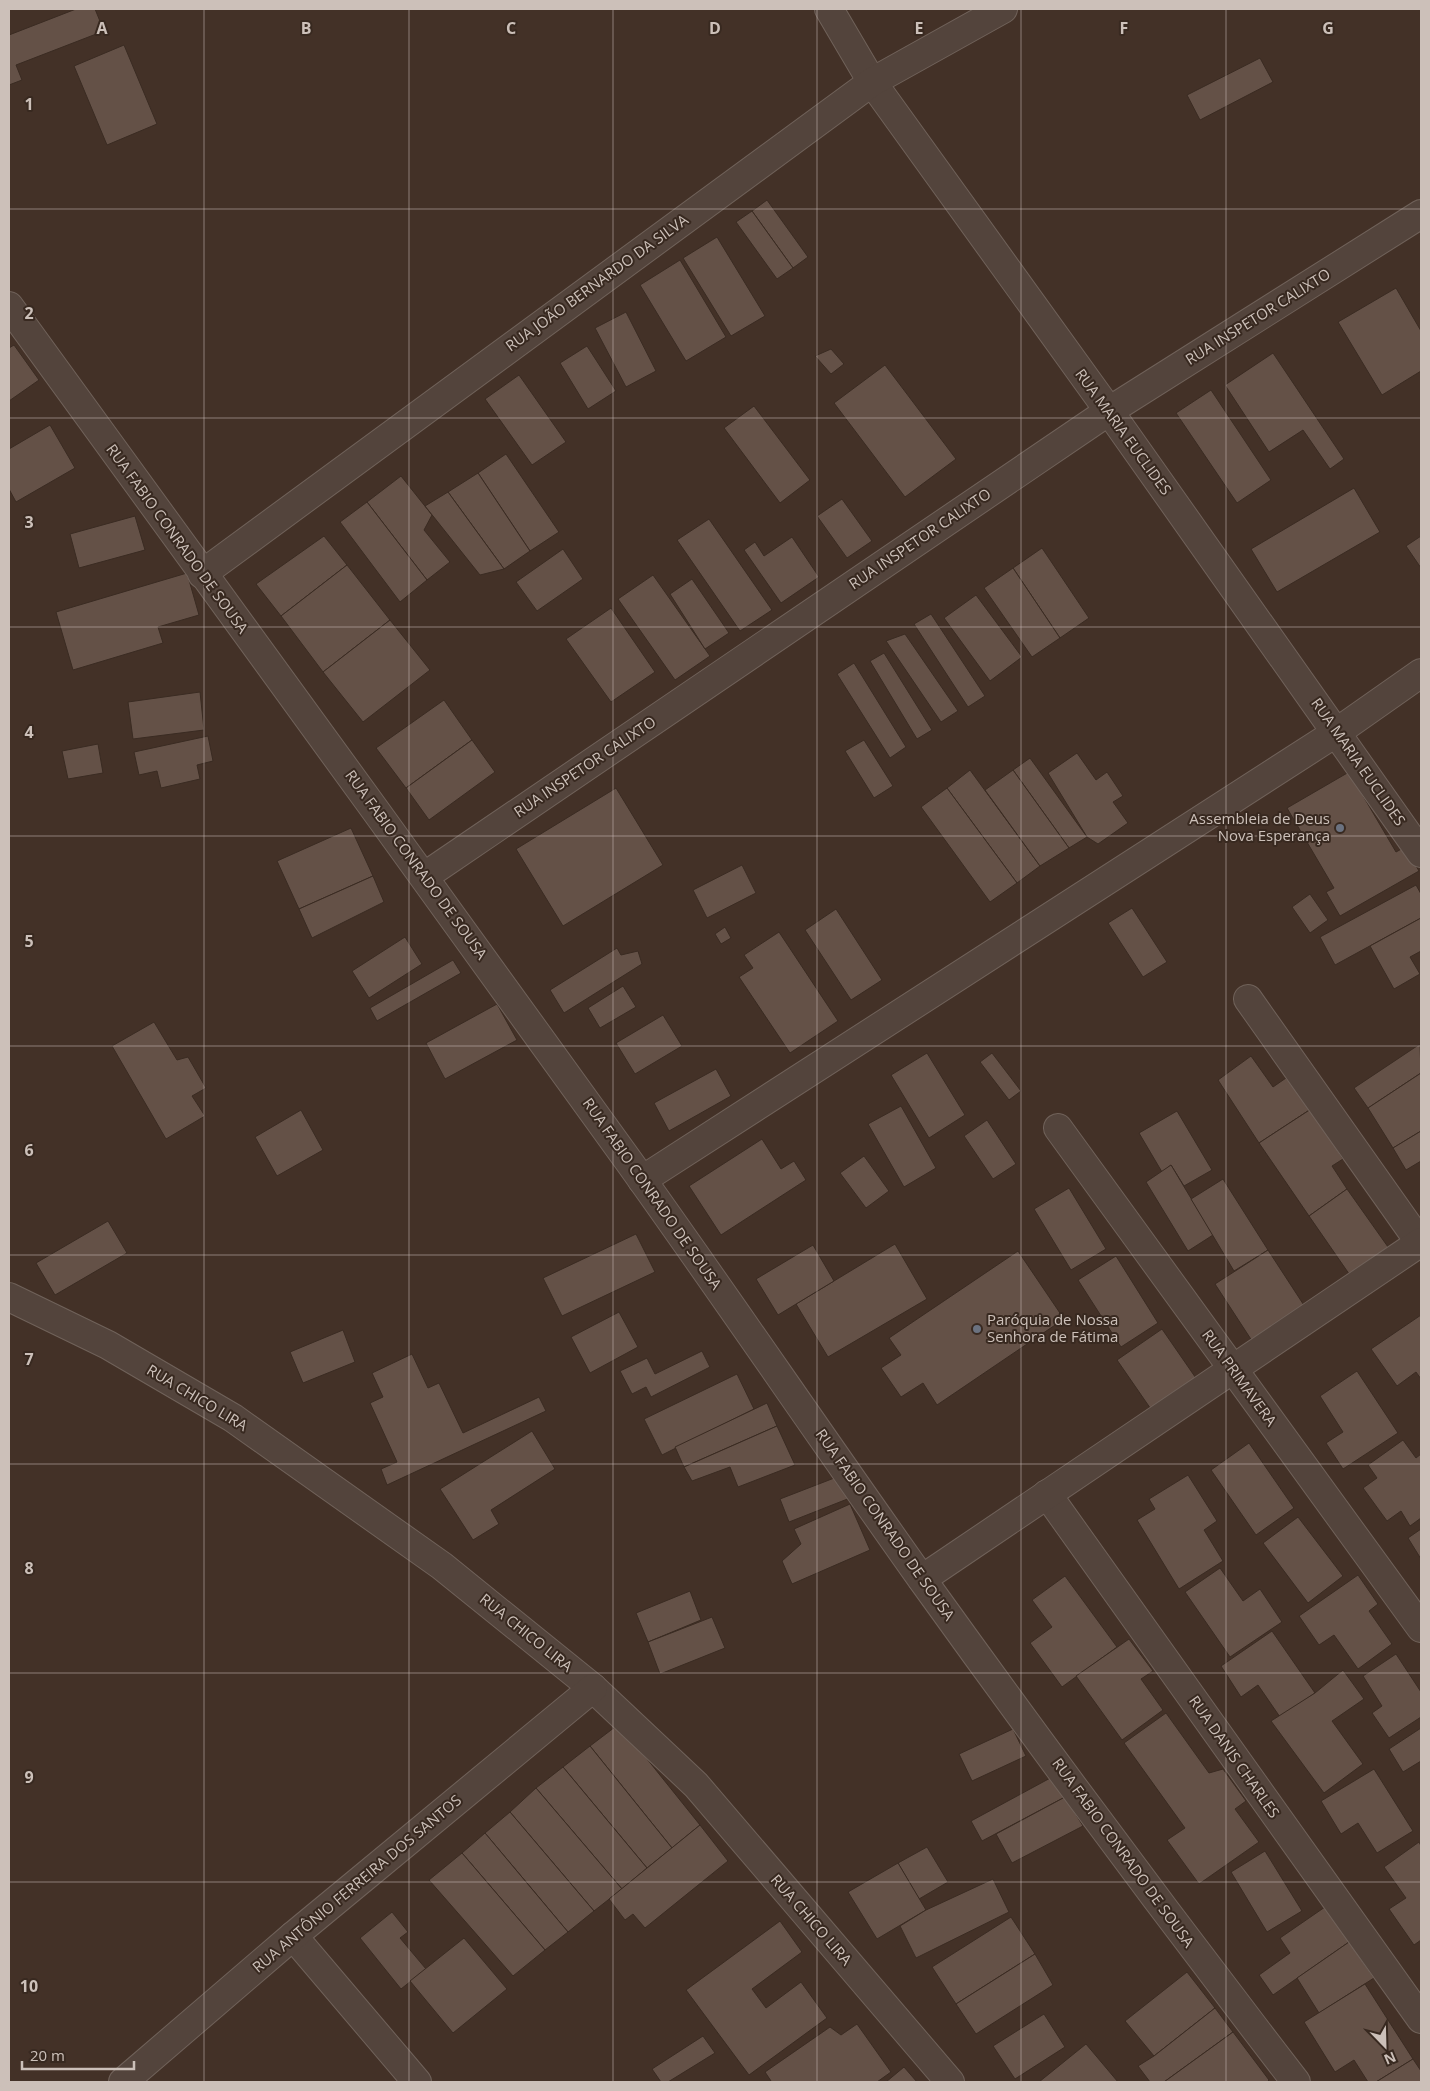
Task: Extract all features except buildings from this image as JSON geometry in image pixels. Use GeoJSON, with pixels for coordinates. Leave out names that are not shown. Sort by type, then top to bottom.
{"type":"FeatureCollection","features":[{"type":"Feature","properties":{"kind":"street","name":"RUA MARIA EUCLIDES"},"geometry":{"type":"LineString","coordinates":[[829,9],[872,82],[1338,732],[1421,853]]}},
{"type":"Feature","properties":{"kind":"street","name":"RUA JOÃO BERNARDO DA SILVA"},"geometry":{"type":"LineString","coordinates":[[202,574],[872,82],[1004,9]]}},
{"type":"Feature","properties":{"kind":"street","name":"RUA INSPETOR CALIXTO"},"geometry":{"type":"LineString","coordinates":[[426,876],[1109,411],[1421,214]]}},
{"type":"Feature","properties":{"kind":"street","name":"RUA FABIO CONRADO DE SOUSA"},"geometry":{"type":"LineString","coordinates":[[9,306],[202,574],[426,876],[922,1579],[1182,1934],[1296,2082]]}},
{"type":"Feature","properties":{"kind":"street"},"geometry":{"type":"LineString","coordinates":[[642,1180],[1338,732],[1421,673]]}},
{"type":"Feature","properties":{"kind":"street"},"geometry":{"type":"LineString","coordinates":[[922,1579],[1421,1243],[1248,999]]}},
{"type":"Feature","properties":{"kind":"street","name":"RUA PRIMAVERA"},"geometry":{"type":"LineString","coordinates":[[1058,1128],[1421,1628]]}},
{"type":"Feature","properties":{"kind":"street","name":"RUA CHICO LIRA"},"geometry":{"type":"LineString","coordinates":[[9,1297],[108,1345],[233,1418],[442,1566],[593,1688],[696,1785],[950,2082]]}},
{"type":"Feature","properties":{"kind":"street","name":"RUA DANIS CHARLES"},"geometry":{"type":"LineString","coordinates":[[1047,1494],[1421,2019]]}},
{"type":"Feature","properties":{"kind":"street","name":"RUA ANTÔNIO FERREIRA DOS SANTOS"},"geometry":{"type":"LineString","coordinates":[[123,2082],[293,1936],[593,1688]]}},
{"type":"Feature","properties":{"kind":"street"},"geometry":{"type":"LineString","coordinates":[[293,1936],[417,2082]]}},
{"type":"Feature","properties":{"kind":"place","name":"Assembleia de Deus Nova Esperança"},"geometry":{"type":"Point","coordinates":[1340,828]}},
{"type":"Feature","properties":{"kind":"place","name":"Paróquia de Nossa Senhora de Fátima"},"geometry":{"type":"Point","coordinates":[977,1329]}}]}
